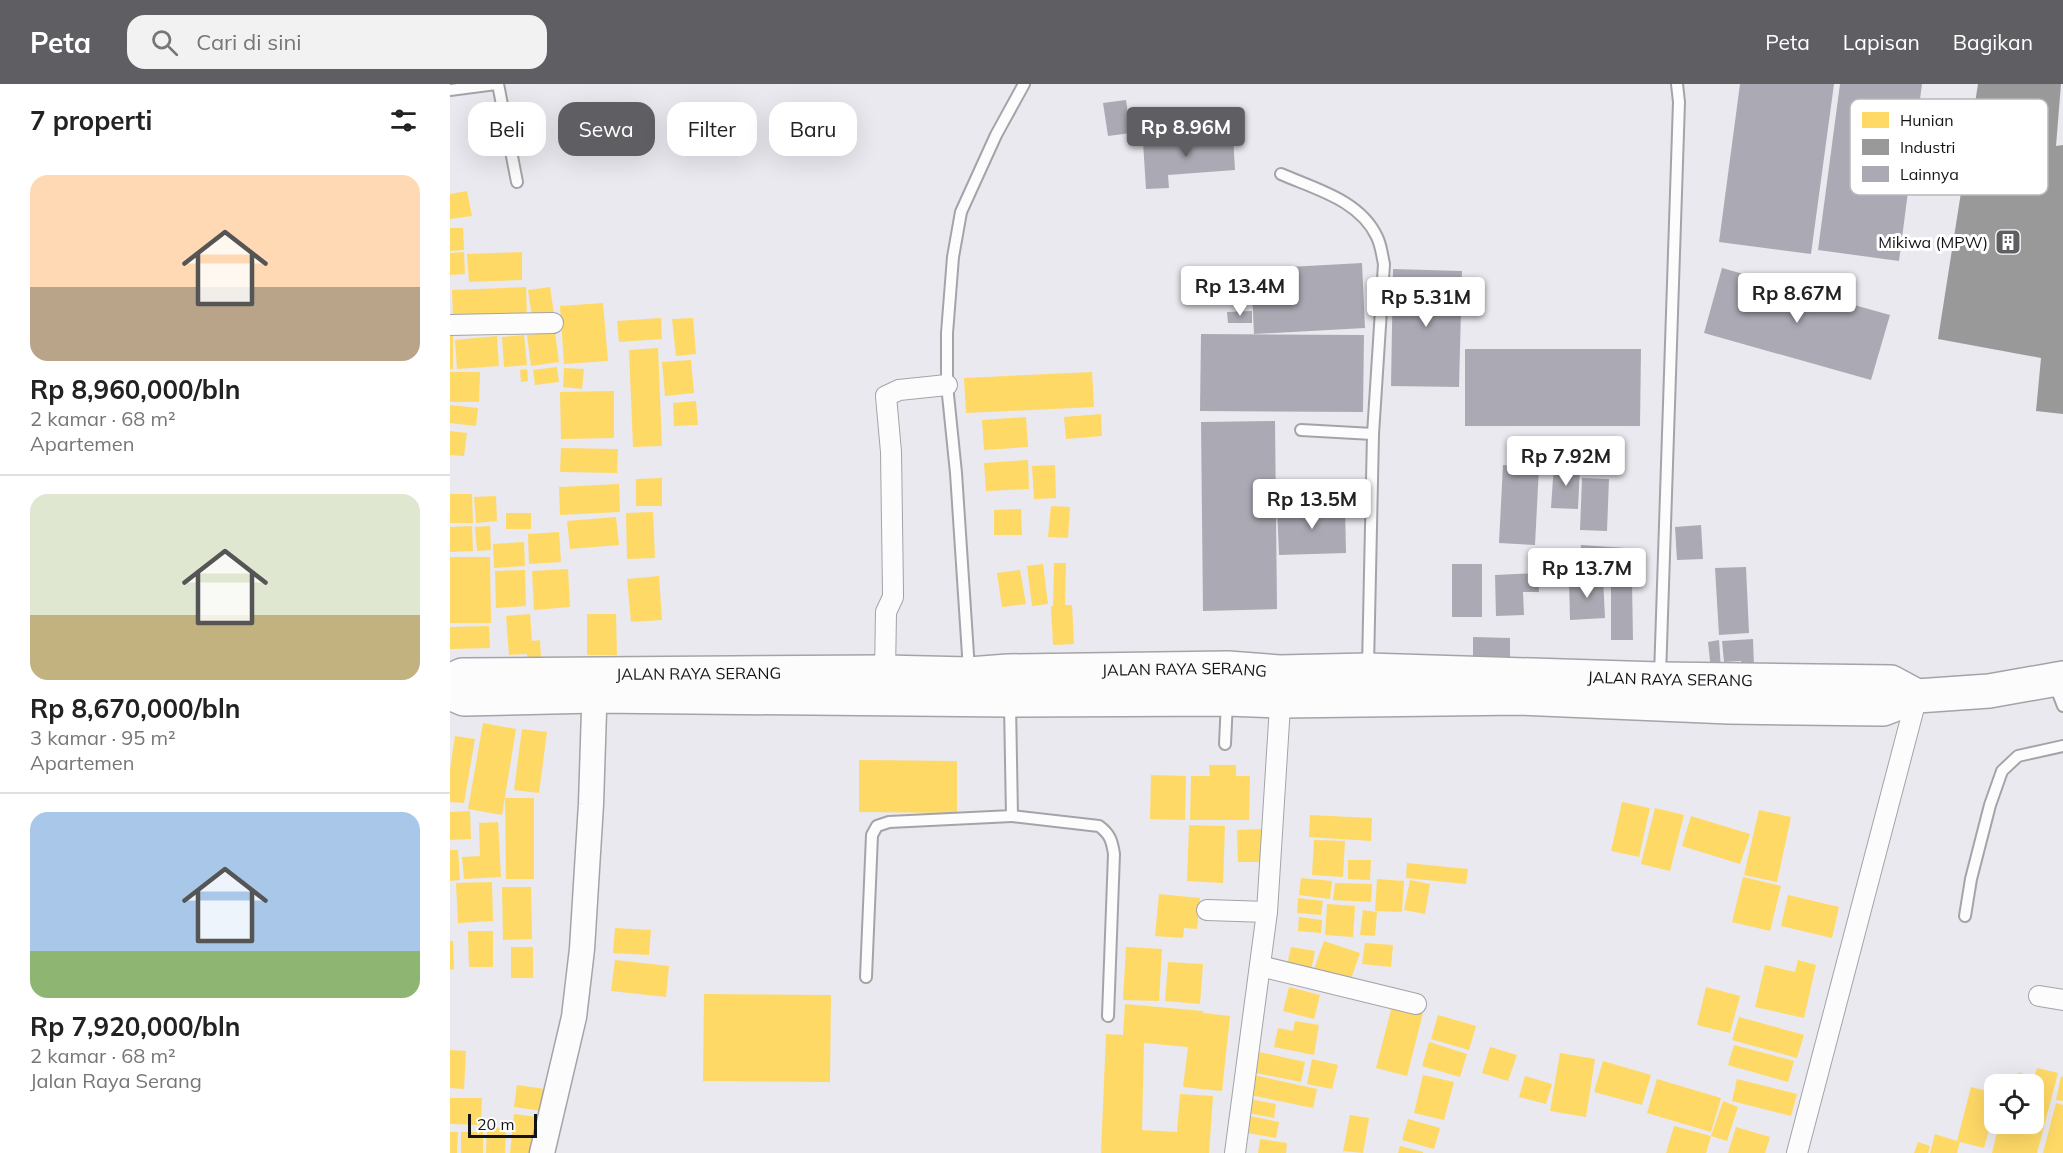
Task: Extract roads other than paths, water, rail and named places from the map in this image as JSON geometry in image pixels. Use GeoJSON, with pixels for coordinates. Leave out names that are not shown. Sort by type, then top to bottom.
{"type":"FeatureCollection","features":[{"type":"Feature","properties":{"kind":"highway","name":"JALAN RAYA SERANG"},"geometry":{"type":"LineString","coordinates":[[1281,687],[1368,670],[1659,691]]}},
{"type":"Feature","properties":{"kind":"highway","name":"JALAN RAYA SERANG"},"geometry":{"type":"LineString","coordinates":[[450,693],[464,699],[595,685],[885,672],[969,674],[1009,686]]}},
{"type":"Feature","properties":{"kind":"highway","name":"JALAN RAYA SERANG"},"geometry":{"type":"LineString","coordinates":[[450,681],[462,675],[595,685],[1228,684],[1521,698],[1891,682],[1917,696]]}},
{"type":"Feature","properties":{"kind":"highway"},"geometry":{"type":"LineString","coordinates":[[1917,696],[2059,688]]}},
{"type":"Feature","properties":{"kind":"street"},"geometry":{"type":"LineString","coordinates":[[450,325],[554,323]]}},
{"type":"Feature","properties":{"kind":"street"},"geometry":{"type":"LineString","coordinates":[[885,672],[886,612],[893,591],[891,452],[886,396],[899,390],[947,386]]}},
{"type":"Feature","properties":{"kind":"street"},"geometry":{"type":"LineString","coordinates":[[542,1153],[574,1017],[586,896],[595,685]]}},
{"type":"Feature","properties":{"kind":"street"},"geometry":{"type":"LineString","coordinates":[[1235,1153],[1267,912],[1281,687]]}},
{"type":"Feature","properties":{"kind":"street"},"geometry":{"type":"LineString","coordinates":[[1797,1153],[1917,696]]}},
{"type":"Feature","properties":{"kind":"street"},"geometry":{"type":"LineString","coordinates":[[1207,910],[1267,912]]}},
{"type":"Feature","properties":{"kind":"street"},"geometry":{"type":"LineString","coordinates":[[1260,966],[1416,1004]]}},
{"type":"Feature","properties":{"kind":"street"},"geometry":{"type":"LineString","coordinates":[[2039,996],[2063,1000]]}},
{"type":"Feature","properties":{"kind":"lane"},"geometry":{"type":"LineString","coordinates":[[450,90],[497,84],[517,182]]}},
{"type":"Feature","properties":{"kind":"lane"},"geometry":{"type":"LineString","coordinates":[[969,674],[956,473],[947,386],[947,333],[953,257],[961,212],[996,135],[1024,84]]}},
{"type":"Feature","properties":{"kind":"lane"},"geometry":{"type":"LineString","coordinates":[[1659,691],[1677,84]]}},
{"type":"Feature","properties":{"kind":"lane"},"geometry":{"type":"LineString","coordinates":[[1281,174],[1340,200],[1363,215],[1377,237],[1384,264],[1373,434],[1368,670]]}},
{"type":"Feature","properties":{"kind":"lane"},"geometry":{"type":"LineString","coordinates":[[1300,430],[1373,434]]}},
{"type":"Feature","properties":{"kind":"lane"},"geometry":{"type":"LineString","coordinates":[[1225,744],[1228,684]]}},
{"type":"Feature","properties":{"kind":"lane"},"geometry":{"type":"LineString","coordinates":[[1009,686],[1012,816]]}},
{"type":"Feature","properties":{"kind":"lane"},"geometry":{"type":"LineString","coordinates":[[1965,916],[1971,879],[1990,805],[2002,771],[2018,756],[2063,746]]}},
{"type":"Feature","properties":{"kind":"lane"},"geometry":{"type":"LineString","coordinates":[[866,977],[872,835],[877,826],[889,822],[1012,816],[1099,826],[1108,833],[1114,854],[1108,1016]]}},
{"type":"Feature","properties":{"kind":"place","name":"Mikiwa (MPW)"},"geometry":{"type":"Point","coordinates":[2008,242]}}]}
